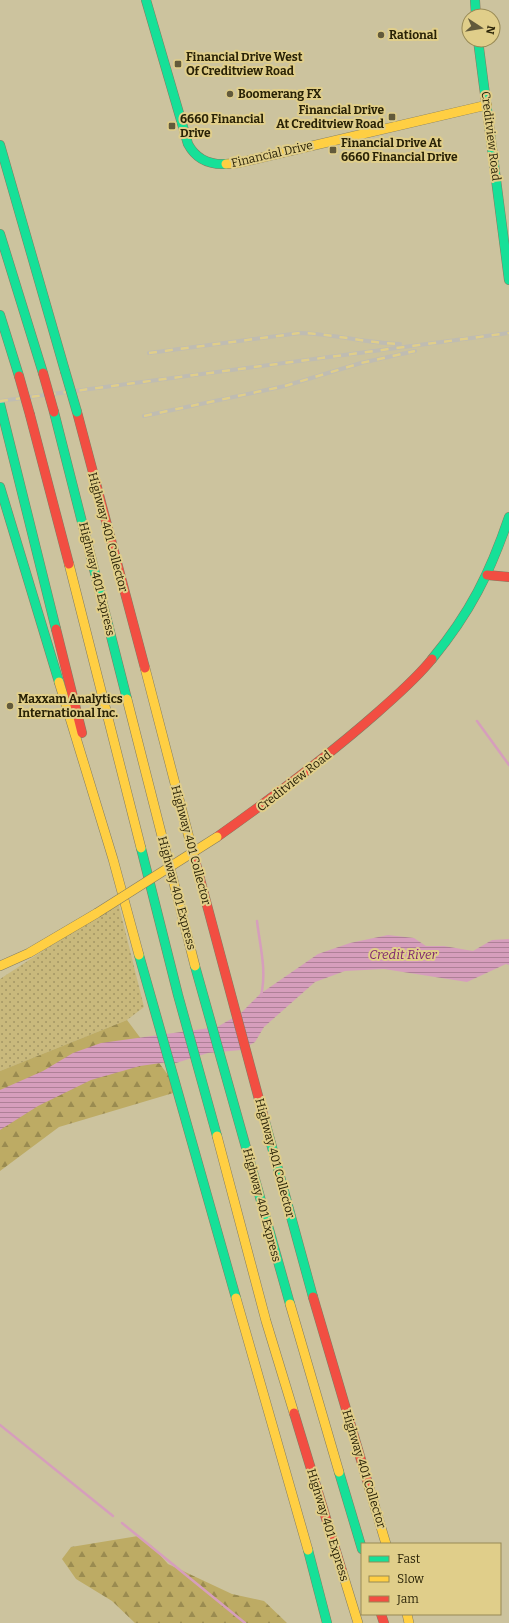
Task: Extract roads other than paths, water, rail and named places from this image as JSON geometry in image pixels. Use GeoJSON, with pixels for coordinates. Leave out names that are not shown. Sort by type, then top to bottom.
{"type":"FeatureCollection","features":[{"type":"Feature","properties":{"kind":"main road","name":"Financial Drive"},"geometry":{"type":"LineString","coordinates":[[146,0],[188,144],[195,155],[211,164],[238,163],[487,105]]}},
{"type":"Feature","properties":{"kind":"main road","name":"Creditview Road"},"geometry":{"type":"LineString","coordinates":[[479,48],[509,280]]}},
{"type":"Feature","properties":{"kind":"main road","name":"Highway 401 Collector"},"geometry":{"type":"LineString","coordinates":[[0,145],[77,412],[226,977],[321,1327],[386,1543]]}},
{"type":"Feature","properties":{"kind":"main road","name":"Highway 401 Express"},"geometry":{"type":"LineString","coordinates":[[0,234],[54,412],[202,988],[284,1288],[361,1546]]}},
{"type":"Feature","properties":{"kind":"main road","name":"Highway 401 Express"},"geometry":{"type":"LineString","coordinates":[[0,315],[19,376],[76,590],[178,995],[205,1089],[266,1322],[358,1623]]}},
{"type":"Feature","properties":{"kind":"main road"},"geometry":{"type":"LineString","coordinates":[[0,404],[113,859],[149,993],[300,1520],[327,1623]]}},
{"type":"Feature","properties":{"kind":"main road"},"geometry":{"type":"LineString","coordinates":[[0,487],[113,859]]}},
{"type":"Feature","properties":{"kind":"main road","name":"Creditview Road"},"geometry":{"type":"LineString","coordinates":[[0,966],[29,953],[97,913],[217,837],[279,794],[360,729],[417,677],[461,623],[487,575],[509,517]]}},
{"type":"Feature","properties":{"kind":"main road"},"geometry":{"type":"LineString","coordinates":[[487,575],[509,576]]}},
{"type":"Feature","properties":{"kind":"main road"},"geometry":{"type":"LineString","coordinates":[[300,1520],[334,1623]]}},
{"type":"Feature","properties":{"kind":"water","name":"Credit River"},"geometry":{"type":"Polygon","coordinates":[[[388,935],[414,938],[426,946],[444,946],[473,951],[492,940],[509,939],[509,965],[506,964],[467,982],[384,969],[345,971],[315,982],[264,1027],[255,1042],[241,1050],[208,1053],[176,1063],[168,1062],[140,1066],[91,1080],[38,1106],[0,1130],[0,1090],[43,1071],[73,1053],[101,1043],[217,1027],[240,1014],[260,994],[318,954],[350,943],[388,935]]]}},
{"type":"Feature","properties":{"kind":"waterway"},"geometry":{"type":"LineString","coordinates":[[477,721],[509,765]]}},
{"type":"Feature","properties":{"kind":"waterway"},"geometry":{"type":"LineString","coordinates":[[257,921],[263,968],[263,986],[261,996]]}},
{"type":"Feature","properties":{"kind":"waterway"},"geometry":{"type":"LineString","coordinates":[[0,1425],[113,1516]]}},
{"type":"Feature","properties":{"kind":"waterway"},"geometry":{"type":"LineString","coordinates":[[122,1523],[245,1623]]}},
{"type":"Feature","properties":{"kind":"railway"},"geometry":{"type":"LineString","coordinates":[[149,353],[300,333],[400,344]]}},
{"type":"Feature","properties":{"kind":"railway"},"geometry":{"type":"LineString","coordinates":[[0,401],[509,333]]}},
{"type":"Feature","properties":{"kind":"railway"},"geometry":{"type":"LineString","coordinates":[[144,416],[285,386],[361,363],[415,351]]}},
{"type":"Feature","properties":{"kind":"place","name":"Rational"},"geometry":{"type":"Point","coordinates":[381,35]}},
{"type":"Feature","properties":{"kind":"place","name":"Financial Drive West Of Creditview Road"},"geometry":{"type":"Point","coordinates":[178,64]}},
{"type":"Feature","properties":{"kind":"place","name":"Boomerang FX"},"geometry":{"type":"Point","coordinates":[230,94]}},
{"type":"Feature","properties":{"kind":"place","name":"Financial Drive At Creditview Road"},"geometry":{"type":"Point","coordinates":[392,117]}},
{"type":"Feature","properties":{"kind":"place","name":"6660 Financial Drive"},"geometry":{"type":"Point","coordinates":[172,126]}},
{"type":"Feature","properties":{"kind":"place","name":"Financial Drive At 6660 Financial Drive"},"geometry":{"type":"Point","coordinates":[333,150]}},
{"type":"Feature","properties":{"kind":"place","name":"Maxxam Analytics International Inc."},"geometry":{"type":"Point","coordinates":[10,706]}}]}
